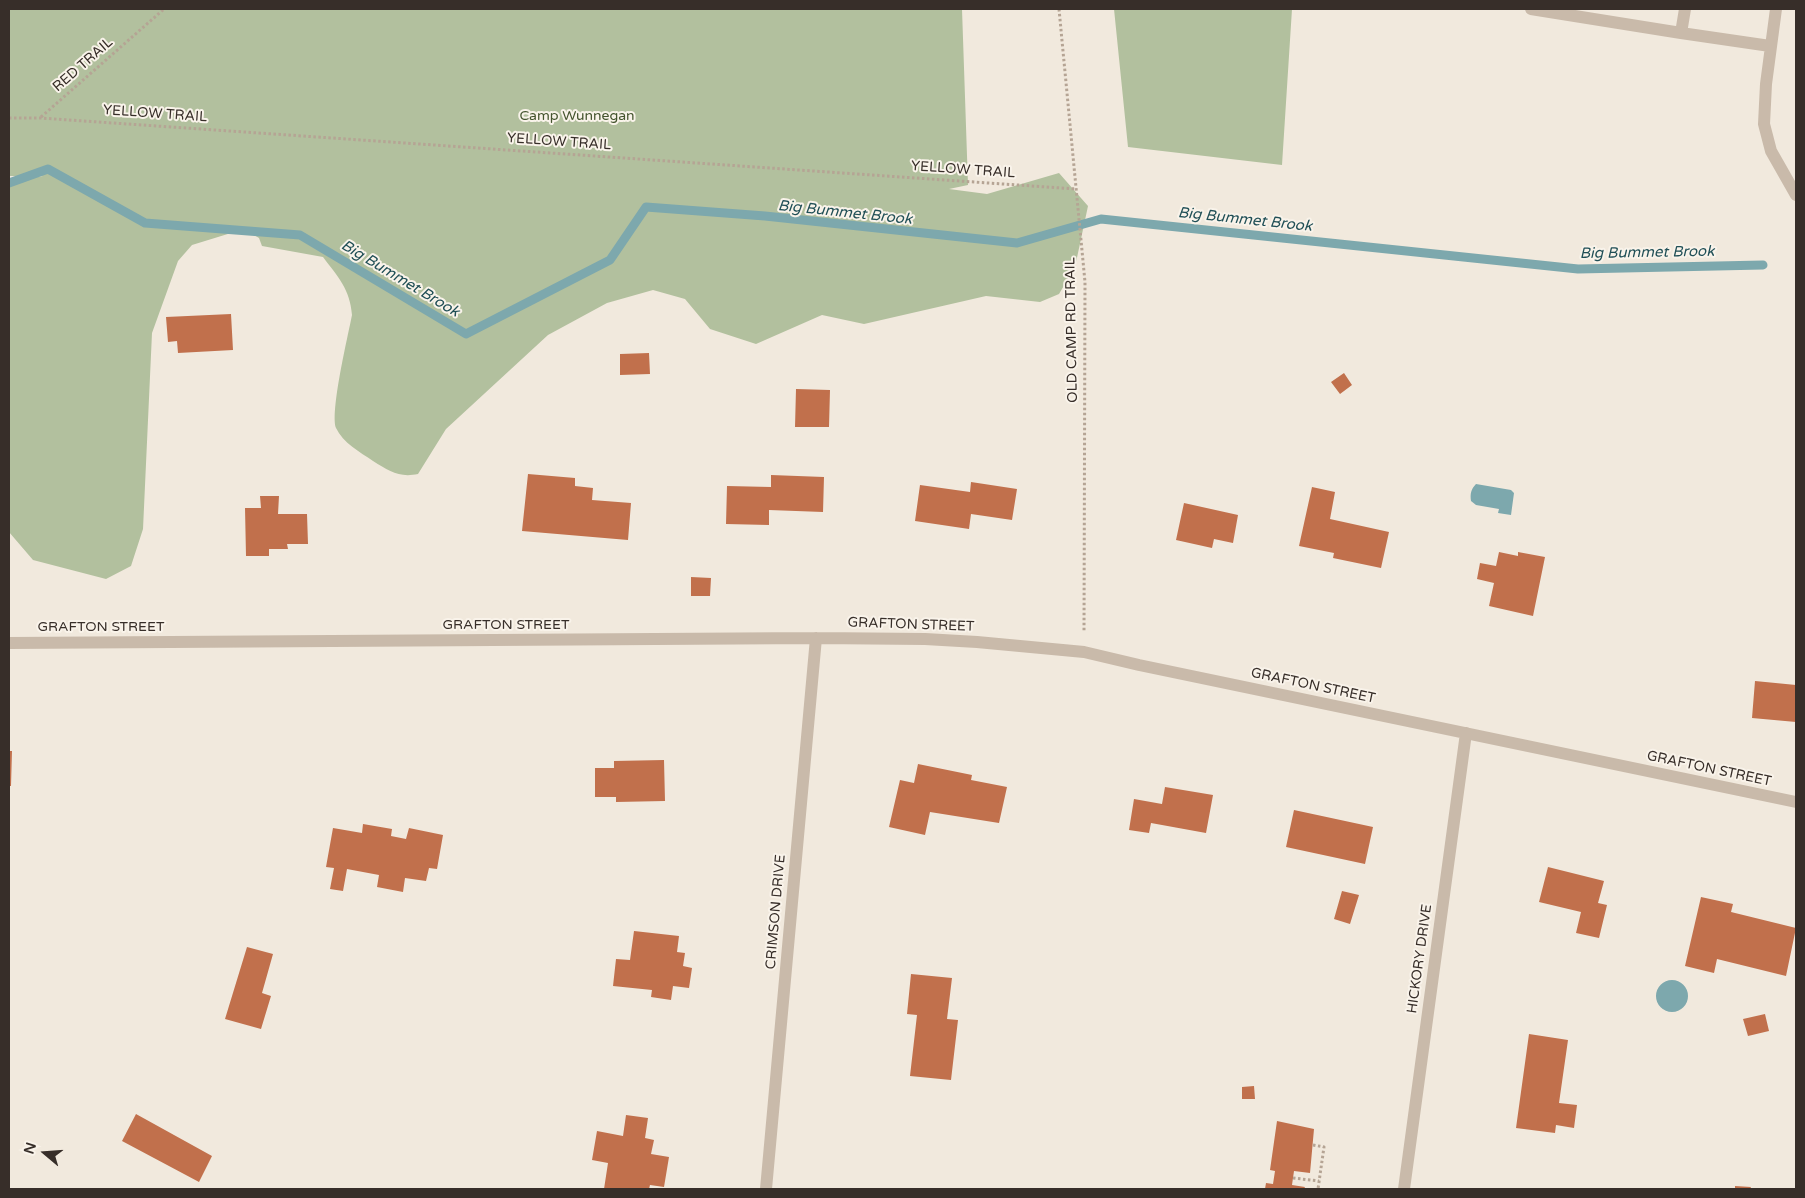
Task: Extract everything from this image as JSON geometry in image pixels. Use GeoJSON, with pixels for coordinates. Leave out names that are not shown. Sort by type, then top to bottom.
{"type":"FeatureCollection","features":[{"type":"Feature","properties":{"kind":"street"},"geometry":{"type":"LineString","coordinates":[[1531,9],[1593,13],[1681,33],[1770,46]]}},
{"type":"Feature","properties":{"kind":"street"},"geometry":{"type":"LineString","coordinates":[[1681,33],[1685,9]]}},
{"type":"Feature","properties":{"kind":"street"},"geometry":{"type":"LineString","coordinates":[[1776,9],[1770,46],[1764,124],[1771,151],[1796,194]]}},
{"type":"Feature","properties":{"kind":"street","name":"CRIMSON DRIVE"},"geometry":{"type":"LineString","coordinates":[[766,1189],[816,638]]}},
{"type":"Feature","properties":{"kind":"street","name":"GRAFTON STREET"},"geometry":{"type":"LineString","coordinates":[[9,642],[935,639],[1084,652],[1796,802]]}},
{"type":"Feature","properties":{"kind":"street","name":"HICKORY DRIVE"},"geometry":{"type":"LineString","coordinates":[[1404,1189],[1466,733]]}},
{"type":"Feature","properties":{"kind":"path","name":"RED TRAIL"},"geometry":{"type":"LineString","coordinates":[[40,118],[164,9]]}},
{"type":"Feature","properties":{"kind":"path","name":"OLD CAMP RD TRAIL"},"geometry":{"type":"LineString","coordinates":[[1059,9],[1086,282],[1084,652]]}},
{"type":"Feature","properties":{"kind":"path"},"geometry":{"type":"LineString","coordinates":[[9,118],[40,118]]}},
{"type":"Feature","properties":{"kind":"path","name":"YELLOW TRAIL"},"geometry":{"type":"LineString","coordinates":[[40,118],[1076,189]]}},
{"type":"Feature","properties":{"kind":"path"},"geometry":{"type":"LineString","coordinates":[[1313,1145],[1324,1148],[1318,1189]]}},
{"type":"Feature","properties":{"kind":"path"},"geometry":{"type":"LineString","coordinates":[[1293,1178],[1319,1181]]}},
{"type":"Feature","properties":{"kind":"green space","name":"Camp Wunnegan"},"geometry":{"type":"Polygon","coordinates":[[[9,9],[962,9],[968,185],[949,189],[987,194],[1059,173],[1088,206],[1075,267],[1059,294],[1040,302],[986,296],[864,324],[822,315],[756,344],[710,329],[685,299],[653,290],[607,303],[548,335],[446,429],[418,474],[411,475],[394,473],[379,465],[347,443],[336,428],[335,406],[337,390],[352,315],[346,290],[323,257],[262,246],[259,238],[244,229],[192,245],[178,261],[152,333],[143,529],[131,566],[106,579],[33,560],[9,532],[9,181],[43,176],[9,176],[9,9]]]}},
{"type":"Feature","properties":{"kind":"green space"},"geometry":{"type":"Polygon","coordinates":[[[1114,9],[1292,9],[1282,165],[1128,147],[1114,9]]]}},
{"type":"Feature","properties":{"kind":"water"},"geometry":{"type":"Polygon","coordinates":[[[1476,484],[1511,490],[1514,493],[1511,515],[1498,513],[1499,509],[1476,505],[1471,501],[1471,492],[1476,484]]]}},
{"type":"Feature","properties":{"kind":"water"},"geometry":{"type":"Polygon","coordinates":[[[1672,980],[1684,984],[1688,996],[1684,1008],[1672,1012],[1660,1008],[1656,996],[1660,984],[1672,980]]]}},
{"type":"Feature","properties":{"kind":"building"},"geometry":{"type":"Polygon","coordinates":[[[231,314],[233,350],[178,353],[177,341],[168,342],[166,317],[231,314]]]}},
{"type":"Feature","properties":{"kind":"building"},"geometry":{"type":"Polygon","coordinates":[[[649,353],[650,374],[620,375],[620,354],[649,353]]]}},
{"type":"Feature","properties":{"kind":"building"},"geometry":{"type":"Polygon","coordinates":[[[1344,373],[1352,385],[1340,394],[1331,382],[1344,373]]]}},
{"type":"Feature","properties":{"kind":"building"},"geometry":{"type":"Polygon","coordinates":[[[796,389],[830,390],[829,427],[795,427],[796,389]]]}},
{"type":"Feature","properties":{"kind":"building"},"geometry":{"type":"Polygon","coordinates":[[[528,474],[575,478],[575,486],[593,488],[592,500],[631,503],[628,540],[522,531],[528,474]]]}},
{"type":"Feature","properties":{"kind":"building"},"geometry":{"type":"Polygon","coordinates":[[[771,475],[824,477],[823,512],[769,510],[769,525],[726,524],[727,486],[771,487],[771,475]]]}},
{"type":"Feature","properties":{"kind":"building"},"geometry":{"type":"Polygon","coordinates":[[[971,482],[1017,489],[1012,520],[971,514],[969,529],[915,521],[920,485],[970,492],[971,482]]]}},
{"type":"Feature","properties":{"kind":"building"},"geometry":{"type":"Polygon","coordinates":[[[1312,487],[1335,492],[1330,519],[1389,532],[1381,568],[1333,558],[1334,553],[1299,546],[1312,487]]]}},
{"type":"Feature","properties":{"kind":"building"},"geometry":{"type":"Polygon","coordinates":[[[260,496],[279,496],[278,514],[307,514],[308,544],[287,544],[288,549],[269,549],[269,556],[246,556],[245,508],[261,508],[260,496]]]}},
{"type":"Feature","properties":{"kind":"building"},"geometry":{"type":"Polygon","coordinates":[[[1184,503],[1238,515],[1233,543],[1214,539],[1212,548],[1176,540],[1184,503]]]}},
{"type":"Feature","properties":{"kind":"building"},"geometry":{"type":"Polygon","coordinates":[[[1499,552],[1518,556],[1518,552],[1545,557],[1533,616],[1489,606],[1494,583],[1477,579],[1480,563],[1496,566],[1499,552]]]}},
{"type":"Feature","properties":{"kind":"building"},"geometry":{"type":"Polygon","coordinates":[[[691,577],[711,578],[710,596],[691,596],[691,577]]]}},
{"type":"Feature","properties":{"kind":"building"},"geometry":{"type":"Polygon","coordinates":[[[1755,681],[1796,685],[1796,722],[1752,718],[1755,681]]]}},
{"type":"Feature","properties":{"kind":"building"},"geometry":{"type":"Polygon","coordinates":[[[9,751],[12,751],[11,786],[9,786],[9,751]]]}},
{"type":"Feature","properties":{"kind":"building"},"geometry":{"type":"Polygon","coordinates":[[[664,760],[665,801],[616,802],[616,797],[595,797],[595,768],[614,768],[614,761],[664,760]]]}},
{"type":"Feature","properties":{"kind":"building"},"geometry":{"type":"Polygon","coordinates":[[[918,764],[972,775],[971,780],[1007,787],[999,823],[930,812],[925,835],[889,827],[900,780],[914,783],[918,764]]]}},
{"type":"Feature","properties":{"kind":"building"},"geometry":{"type":"Polygon","coordinates":[[[1165,787],[1213,795],[1206,833],[1151,823],[1149,833],[1129,830],[1134,799],[1162,804],[1165,787]]]}},
{"type":"Feature","properties":{"kind":"building"},"geometry":{"type":"Polygon","coordinates":[[[1294,810],[1373,827],[1365,864],[1286,847],[1294,810]]]}},
{"type":"Feature","properties":{"kind":"building"},"geometry":{"type":"Polygon","coordinates":[[[363,824],[392,829],[391,836],[406,839],[409,828],[443,835],[437,869],[429,868],[426,881],[405,878],[403,892],[377,887],[379,875],[347,869],[343,891],[330,889],[334,868],[326,867],[333,828],[362,833],[363,824]]]}},
{"type":"Feature","properties":{"kind":"building"},"geometry":{"type":"Polygon","coordinates":[[[1548,867],[1604,881],[1598,903],[1607,905],[1599,938],[1576,933],[1581,912],[1539,902],[1548,867]]]}},
{"type":"Feature","properties":{"kind":"building"},"geometry":{"type":"Polygon","coordinates":[[[1342,891],[1359,895],[1350,924],[1334,919],[1342,891]]]}},
{"type":"Feature","properties":{"kind":"building"},"geometry":{"type":"Polygon","coordinates":[[[1701,897],[1733,904],[1731,912],[1796,928],[1786,976],[1717,959],[1714,973],[1685,966],[1701,897]]]}},
{"type":"Feature","properties":{"kind":"building"},"geometry":{"type":"Polygon","coordinates":[[[634,931],[679,936],[677,952],[685,953],[683,966],[692,968],[689,988],[673,986],[671,1000],[651,997],[652,990],[613,986],[616,959],[630,960],[634,931]]]}},
{"type":"Feature","properties":{"kind":"building"},"geometry":{"type":"Polygon","coordinates":[[[247,947],[273,954],[262,993],[271,996],[261,1029],[225,1019],[247,947]]]}},
{"type":"Feature","properties":{"kind":"building"},"geometry":{"type":"Polygon","coordinates":[[[911,974],[952,978],[947,1019],[958,1020],[951,1080],[910,1076],[917,1015],[907,1014],[911,974]]]}},
{"type":"Feature","properties":{"kind":"building"},"geometry":{"type":"Polygon","coordinates":[[[1765,1014],[1769,1031],[1748,1036],[1743,1019],[1765,1014]]]}},
{"type":"Feature","properties":{"kind":"building"},"geometry":{"type":"Polygon","coordinates":[[[1529,1034],[1568,1040],[1559,1103],[1577,1105],[1574,1128],[1556,1125],[1555,1133],[1516,1128],[1529,1034]]]}},
{"type":"Feature","properties":{"kind":"building"},"geometry":{"type":"Polygon","coordinates":[[[1254,1086],[1255,1099],[1242,1099],[1242,1087],[1254,1086]]]}},
{"type":"Feature","properties":{"kind":"building"},"geometry":{"type":"Polygon","coordinates":[[[136,1114],[212,1156],[199,1182],[122,1141],[136,1114]]]}},
{"type":"Feature","properties":{"kind":"building"},"geometry":{"type":"Polygon","coordinates":[[[626,1115],[648,1118],[645,1138],[654,1140],[651,1154],[669,1157],[664,1187],[650,1185],[649,1189],[604,1189],[608,1163],[592,1160],[597,1131],[623,1136],[626,1115]]]}},
{"type":"Feature","properties":{"kind":"building"},"geometry":{"type":"Polygon","coordinates":[[[1277,1121],[1314,1129],[1310,1173],[1294,1171],[1292,1185],[1305,1187],[1304,1189],[1265,1189],[1266,1183],[1273,1184],[1275,1171],[1270,1170],[1277,1121]]]}},
{"type":"Feature","properties":{"kind":"building"},"geometry":{"type":"Polygon","coordinates":[[[1735,1186],[1751,1187],[1750,1189],[1735,1189],[1735,1186]]]}},
{"type":"Feature","properties":{"kind":"waterway","name":"Big Bummet Brook"},"geometry":{"type":"LineString","coordinates":[[9,183],[48,169],[145,223],[300,235],[466,334],[610,260],[646,207],[765,216],[1017,243],[1101,219],[1578,269],[1763,265]]}}]}
